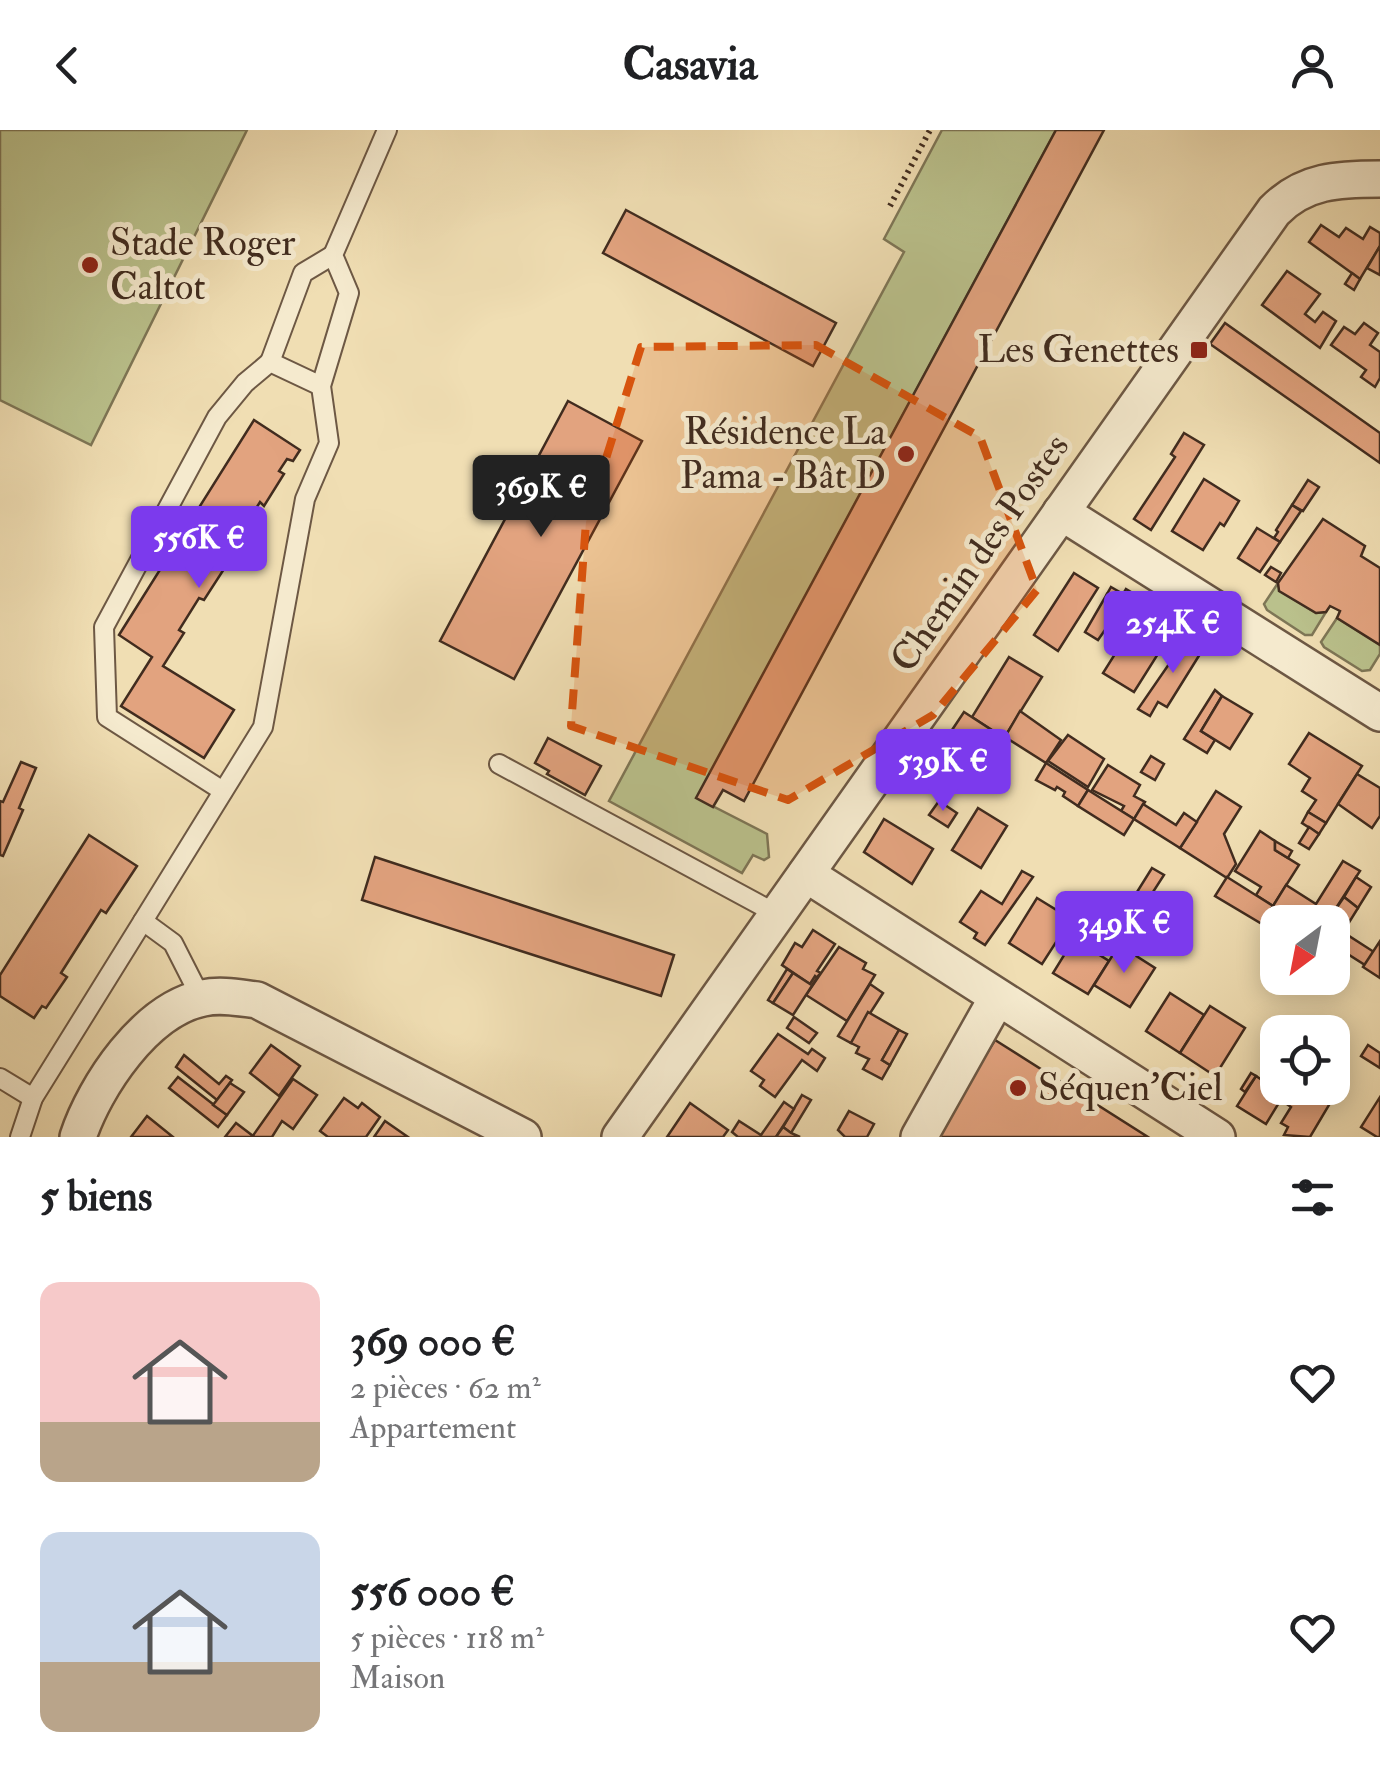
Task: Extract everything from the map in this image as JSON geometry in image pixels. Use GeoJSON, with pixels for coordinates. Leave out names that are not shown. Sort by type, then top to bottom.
{"type":"FeatureCollection","features":[{"type":"Feature","properties":{"kind":"street","name":"Chemin des Postes"},"geometry":{"type":"LineString","coordinates":[[620,1137],[1284,200],[1311,184],[1380,180]]}},
{"type":"Feature","properties":{"kind":"street"},"geometry":{"type":"LineString","coordinates":[[1061,512],[1380,713]]}},
{"type":"Feature","properties":{"kind":"street"},"geometry":{"type":"LineString","coordinates":[[806,874],[1217,1137]]}},
{"type":"Feature","properties":{"kind":"street"},"geometry":{"type":"LineString","coordinates":[[78,1137],[88,1108],[111,1068],[167,1015],[201,998],[229,996],[257,1000],[523,1137]]}},
{"type":"Feature","properties":{"kind":"street"},"geometry":{"type":"LineString","coordinates":[[918,1137],[997,998]]}},
{"type":"Feature","properties":{"kind":"lane"},"geometry":{"type":"LineString","coordinates":[[223,792],[107,717],[104,627],[216,417],[244,383],[270,362],[303,273],[333,254],[388,130]]}},
{"type":"Feature","properties":{"kind":"lane"},"geometry":{"type":"LineString","coordinates":[[20,1137],[33,1098],[263,727],[305,499],[329,442],[321,386],[349,294],[333,254]]}},
{"type":"Feature","properties":{"kind":"lane"},"geometry":{"type":"LineString","coordinates":[[270,362],[321,386]]}},
{"type":"Feature","properties":{"kind":"lane"},"geometry":{"type":"LineString","coordinates":[[499,764],[778,914]]}},
{"type":"Feature","properties":{"kind":"lane"},"geometry":{"type":"LineString","coordinates":[[143,922],[173,942],[201,998]]}},
{"type":"Feature","properties":{"kind":"lane"},"geometry":{"type":"LineString","coordinates":[[0,1078],[33,1098]]}},
{"type":"Feature","properties":{"kind":"path"},"geometry":{"type":"LineString","coordinates":[[890,206],[930,130]]}},
{"type":"Feature","properties":{"kind":"highlighted area"},"geometry":{"type":"Polygon","coordinates":[[[816,345],[980,437],[1037,590],[933,715],[788,800],[571,726],[586,522],[641,347],[816,345]]]}},
{"type":"Feature","properties":{"kind":"green space","name":"Stade Roger Caltot"},"geometry":{"type":"Polygon","coordinates":[[[0,130],[247,130],[91,445],[0,400],[0,130]]]}},
{"type":"Feature","properties":{"kind":"green space"},"geometry":{"type":"Polygon","coordinates":[[[942,130],[1056,130],[697,798],[767,834],[769,857],[764,860],[753,855],[742,873],[609,801],[904,252],[884,239],[942,130]]]}},
{"type":"Feature","properties":{"kind":"green space"},"geometry":{"type":"Polygon","coordinates":[[[1278,583],[1280,591],[1316,613],[1326,612],[1312,635],[1305,635],[1267,610],[1264,604],[1278,583]]]}},
{"type":"Feature","properties":{"kind":"green space"},"geometry":{"type":"Polygon","coordinates":[[[1337,618],[1380,645],[1380,654],[1370,670],[1362,671],[1324,647],[1321,642],[1337,618]]]}},
{"type":"Feature","properties":{"kind":"building","name":"Résidence La Pama - Bât D"},"geometry":{"type":"Polygon","coordinates":[[[1056,130],[1104,130],[744,801],[723,790],[713,807],[696,798],[1056,130]]]}},
{"type":"Feature","properties":{"kind":"building"},"geometry":{"type":"Polygon","coordinates":[[[626,210],[836,323],[813,366],[603,253],[626,210]]]}},
{"type":"Feature","properties":{"kind":"building"},"geometry":{"type":"Polygon","coordinates":[[[1321,225],[1339,237],[1346,228],[1363,239],[1370,227],[1380,233],[1380,246],[1360,279],[1309,242],[1321,225]]]}},
{"type":"Feature","properties":{"kind":"building"},"geometry":{"type":"Polygon","coordinates":[[[1380,246],[1380,275],[1367,268],[1380,246]]]}},
{"type":"Feature","properties":{"kind":"building"},"geometry":{"type":"Polygon","coordinates":[[[1287,271],[1320,294],[1305,314],[1315,322],[1323,312],[1336,321],[1320,348],[1262,305],[1287,271]]]}},
{"type":"Feature","properties":{"kind":"building"},"geometry":{"type":"Polygon","coordinates":[[[1352,273],[1360,279],[1354,290],[1345,284],[1352,273]]]}},
{"type":"Feature","properties":{"kind":"building"},"geometry":{"type":"Polygon","coordinates":[[[1225,323],[1380,433],[1380,463],[1210,344],[1225,323]]]}},
{"type":"Feature","properties":{"kind":"building"},"geometry":{"type":"Polygon","coordinates":[[[1364,323],[1378,333],[1370,345],[1380,352],[1380,378],[1375,387],[1361,377],[1366,370],[1331,345],[1344,327],[1355,334],[1364,323]]]}},
{"type":"Feature","properties":{"kind":"building"},"geometry":{"type":"Polygon","coordinates":[[[568,401],[642,441],[514,679],[440,641],[568,401]]]}},
{"type":"Feature","properties":{"kind":"building"},"geometry":{"type":"Polygon","coordinates":[[[254,420],[300,450],[279,471],[284,474],[264,506],[260,502],[204,600],[199,598],[179,630],[184,633],[163,666],[234,710],[204,758],[121,706],[152,657],[119,635],[254,420]]]}},
{"type":"Feature","properties":{"kind":"building"},"geometry":{"type":"Polygon","coordinates":[[[1184,433],[1204,445],[1151,530],[1134,519],[1175,457],[1171,454],[1184,433]]]}},
{"type":"Feature","properties":{"kind":"building"},"geometry":{"type":"Polygon","coordinates":[[[1204,479],[1239,501],[1203,550],[1172,531],[1204,479]]]}},
{"type":"Feature","properties":{"kind":"building"},"geometry":{"type":"Polygon","coordinates":[[[1308,480],[1319,487],[1303,511],[1292,505],[1308,480]]]}},
{"type":"Feature","properties":{"kind":"building"},"geometry":{"type":"Polygon","coordinates":[[[1292,505],[1301,511],[1280,542],[1274,538],[1276,530],[1292,505]]]}},
{"type":"Feature","properties":{"kind":"building"},"geometry":{"type":"Polygon","coordinates":[[[1323,519],[1365,546],[1361,556],[1380,568],[1380,645],[1337,618],[1340,611],[1330,606],[1326,612],[1316,613],[1279,591],[1278,583],[1323,519]]]}},
{"type":"Feature","properties":{"kind":"building"},"geometry":{"type":"Polygon","coordinates":[[[1257,528],[1280,542],[1260,572],[1238,558],[1257,528]]]}},
{"type":"Feature","properties":{"kind":"building"},"geometry":{"type":"Polygon","coordinates":[[[1271,567],[1281,573],[1276,582],[1265,575],[1271,567]]]}},
{"type":"Feature","properties":{"kind":"building"},"geometry":{"type":"Polygon","coordinates":[[[1074,573],[1098,588],[1058,651],[1034,635],[1074,573]]]}},
{"type":"Feature","properties":{"kind":"building"},"geometry":{"type":"Polygon","coordinates":[[[1111,587],[1123,594],[1119,601],[1107,594],[1111,587]]]}},
{"type":"Feature","properties":{"kind":"building"},"geometry":{"type":"Polygon","coordinates":[[[1126,589],[1141,598],[1117,637],[1105,630],[1098,640],[1085,632],[1107,594],[1119,601],[1126,589]]]}},
{"type":"Feature","properties":{"kind":"building"},"geometry":{"type":"Polygon","coordinates":[[[1132,627],[1163,646],[1134,692],[1103,673],[1132,627]]]}},
{"type":"Feature","properties":{"kind":"building"},"geometry":{"type":"Polygon","coordinates":[[[1189,635],[1205,646],[1167,707],[1158,702],[1150,716],[1138,709],[1189,635]]]}},
{"type":"Feature","properties":{"kind":"building"},"geometry":{"type":"Polygon","coordinates":[[[1009,657],[1042,677],[1004,738],[972,717],[1009,657]]]}},
{"type":"Feature","properties":{"kind":"building"},"geometry":{"type":"Polygon","coordinates":[[[1215,690],[1222,696],[1201,731],[1215,740],[1207,753],[1184,739],[1215,690]]]}},
{"type":"Feature","properties":{"kind":"building"},"geometry":{"type":"Polygon","coordinates":[[[1222,696],[1252,714],[1230,749],[1201,731],[1222,696]]]}},
{"type":"Feature","properties":{"kind":"building"},"geometry":{"type":"Polygon","coordinates":[[[1020,711],[1061,740],[1046,763],[1005,737],[1020,711]]]}},
{"type":"Feature","properties":{"kind":"building"},"geometry":{"type":"Polygon","coordinates":[[[964,712],[1004,738],[994,754],[983,747],[968,771],[938,751],[964,712]]]}},
{"type":"Feature","properties":{"kind":"building"},"geometry":{"type":"Polygon","coordinates":[[[1309,733],[1362,766],[1326,823],[1308,812],[1316,800],[1302,791],[1310,778],[1289,764],[1309,733]]]}},
{"type":"Feature","properties":{"kind":"building"},"geometry":{"type":"Polygon","coordinates":[[[1068,735],[1104,759],[1088,787],[1048,761],[1068,735]]]}},
{"type":"Feature","properties":{"kind":"building"},"geometry":{"type":"Polygon","coordinates":[[[548,738],[601,766],[585,795],[535,763],[548,738]]]}},
{"type":"Feature","properties":{"kind":"building"},"geometry":{"type":"Polygon","coordinates":[[[1151,756],[1164,764],[1155,780],[1141,772],[1151,756]]]}},
{"type":"Feature","properties":{"kind":"building"},"geometry":{"type":"Polygon","coordinates":[[[21,762],[36,768],[3,856],[0,801],[3,802],[21,762]]]}},
{"type":"Feature","properties":{"kind":"building"},"geometry":{"type":"Polygon","coordinates":[[[1046,763],[1088,790],[1078,806],[1057,787],[1055,790],[1036,780],[1046,763]]]}},
{"type":"Feature","properties":{"kind":"building"},"geometry":{"type":"Polygon","coordinates":[[[1108,765],[1140,785],[1134,796],[1145,802],[1134,819],[1121,811],[1124,806],[1092,790],[1108,765]]]}},
{"type":"Feature","properties":{"kind":"building"},"geometry":{"type":"Polygon","coordinates":[[[1357,774],[1380,788],[1380,816],[1372,828],[1338,804],[1357,774]]]}},
{"type":"Feature","properties":{"kind":"building"},"geometry":{"type":"Polygon","coordinates":[[[1088,790],[1134,819],[1124,835],[1078,806],[1088,790]]]}},
{"type":"Feature","properties":{"kind":"building"},"geometry":{"type":"Polygon","coordinates":[[[1216,791],[1241,807],[1224,834],[1236,864],[1227,878],[1180,848],[1216,791]]]}},
{"type":"Feature","properties":{"kind":"building"},"geometry":{"type":"Polygon","coordinates":[[[939,801],[957,813],[948,827],[929,815],[939,801]]]}},
{"type":"Feature","properties":{"kind":"building"},"geometry":{"type":"Polygon","coordinates":[[[1143,804],[1176,825],[1184,813],[1197,822],[1180,848],[1134,819],[1143,804]]]}},
{"type":"Feature","properties":{"kind":"building"},"geometry":{"type":"Polygon","coordinates":[[[978,808],[1007,826],[981,868],[952,850],[978,808]]]}},
{"type":"Feature","properties":{"kind":"building"},"geometry":{"type":"Polygon","coordinates":[[[1308,812],[1326,823],[1319,834],[1302,823],[1308,812]]]}},
{"type":"Feature","properties":{"kind":"building"},"geometry":{"type":"Polygon","coordinates":[[[884,819],[933,849],[912,884],[864,852],[884,819]]]}},
{"type":"Feature","properties":{"kind":"building"},"geometry":{"type":"Polygon","coordinates":[[[1309,827],[1319,834],[1309,849],[1299,843],[1309,827]]]}},
{"type":"Feature","properties":{"kind":"building"},"geometry":{"type":"Polygon","coordinates":[[[1260,831],[1275,841],[1275,850],[1299,865],[1274,905],[1256,895],[1261,887],[1235,871],[1260,831]]]}},
{"type":"Feature","properties":{"kind":"building"},"geometry":{"type":"Polygon","coordinates":[[[89,835],[137,866],[106,913],[101,910],[61,973],[67,977],[46,1008],[42,1006],[34,1018],[0,996],[0,975],[89,835]]]}},
{"type":"Feature","properties":{"kind":"building"},"geometry":{"type":"Polygon","coordinates":[[[1275,841],[1292,851],[1288,858],[1275,850],[1275,841]]]}},
{"type":"Feature","properties":{"kind":"building"},"geometry":{"type":"Polygon","coordinates":[[[375,857],[674,955],[661,996],[362,900],[375,857]]]}},
{"type":"Feature","properties":{"kind":"building"},"geometry":{"type":"Polygon","coordinates":[[[1343,861],[1360,871],[1338,905],[1274,905],[1286,885],[1316,904],[1343,861]]]}},
{"type":"Feature","properties":{"kind":"building"},"geometry":{"type":"Polygon","coordinates":[[[1152,868],[1164,875],[1133,923],[1122,916],[1152,868]]]}},
{"type":"Feature","properties":{"kind":"building"},"geometry":{"type":"Polygon","coordinates":[[[1022,871],[1033,877],[985,945],[974,938],[977,933],[960,922],[981,891],[1002,904],[1022,871]]]}},
{"type":"Feature","properties":{"kind":"building"},"geometry":{"type":"Polygon","coordinates":[[[1227,877],[1271,905],[1260,905],[1260,923],[1215,896],[1227,877]]]}},
{"type":"Feature","properties":{"kind":"building"},"geometry":{"type":"Polygon","coordinates":[[[1356,877],[1371,887],[1358,908],[1344,897],[1356,877]]]}},
{"type":"Feature","properties":{"kind":"building"},"geometry":{"type":"Polygon","coordinates":[[[1344,897],[1358,908],[1350,921],[1350,905],[1339,905],[1344,897]]]}},
{"type":"Feature","properties":{"kind":"building"},"geometry":{"type":"Polygon","coordinates":[[[1037,898],[1071,919],[1042,964],[1009,943],[1037,898]]]}},
{"type":"Feature","properties":{"kind":"building"},"geometry":{"type":"Polygon","coordinates":[[[813,930],[835,944],[817,971],[821,973],[810,984],[782,965],[795,943],[802,947],[813,930]]]}},
{"type":"Feature","properties":{"kind":"building"},"geometry":{"type":"Polygon","coordinates":[[[1350,937],[1374,952],[1365,965],[1350,955],[1350,937]]]}},
{"type":"Feature","properties":{"kind":"building"},"geometry":{"type":"Polygon","coordinates":[[[1074,939],[1109,961],[1088,994],[1053,973],[1074,939]]]}},
{"type":"Feature","properties":{"kind":"building"},"geometry":{"type":"Polygon","coordinates":[[[1380,941],[1380,978],[1363,967],[1380,941]]]}},
{"type":"Feature","properties":{"kind":"building"},"geometry":{"type":"Polygon","coordinates":[[[1119,945],[1155,968],[1130,1007],[1094,985],[1119,945]]]}},
{"type":"Feature","properties":{"kind":"building"},"geometry":{"type":"Polygon","coordinates":[[[839,947],[866,963],[863,969],[875,975],[847,1021],[806,995],[839,947]]]}},
{"type":"Feature","properties":{"kind":"building"},"geometry":{"type":"Polygon","coordinates":[[[787,969],[793,973],[773,1003],[768,1000],[787,969]]]}},
{"type":"Feature","properties":{"kind":"building"},"geometry":{"type":"Polygon","coordinates":[[[793,973],[810,984],[817,978],[793,1015],[773,1003],[793,973]]]}},
{"type":"Feature","properties":{"kind":"building"},"geometry":{"type":"Polygon","coordinates":[[[870,984],[883,993],[851,1043],[838,1036],[870,984]]]}},
{"type":"Feature","properties":{"kind":"building"},"geometry":{"type":"Polygon","coordinates":[[[1170,993],[1204,1015],[1180,1053],[1146,1031],[1170,993]]]}},
{"type":"Feature","properties":{"kind":"building"},"geometry":{"type":"Polygon","coordinates":[[[1210,1006],[1245,1028],[1215,1076],[1180,1053],[1210,1006]]]}},
{"type":"Feature","properties":{"kind":"building"},"geometry":{"type":"Polygon","coordinates":[[[868,1012],[899,1030],[882,1060],[890,1065],[882,1079],[863,1069],[869,1059],[856,1053],[859,1047],[851,1043],[868,1012]]]}},
{"type":"Feature","properties":{"kind":"building"},"geometry":{"type":"Polygon","coordinates":[[[794,1017],[817,1033],[809,1043],[787,1028],[794,1017]]]}},
{"type":"Feature","properties":{"kind":"building"},"geometry":{"type":"Polygon","coordinates":[[[899,1030],[907,1034],[890,1065],[882,1060],[899,1030]]]}},
{"type":"Feature","properties":{"kind":"building"},"geometry":{"type":"Polygon","coordinates":[[[778,1034],[808,1054],[812,1049],[825,1058],[817,1071],[802,1060],[775,1097],[760,1086],[764,1080],[751,1071],[778,1034]]]}},
{"type":"Feature","properties":{"kind":"building","name":"Séquen'Ciel"},"geometry":{"type":"Polygon","coordinates":[[[995,1040],[1148,1137],[933,1137],[995,1040]]]}},
{"type":"Feature","properties":{"kind":"building"},"geometry":{"type":"Polygon","coordinates":[[[271,1045],[300,1066],[279,1096],[250,1073],[271,1045]]]}},
{"type":"Feature","properties":{"kind":"building"},"geometry":{"type":"Polygon","coordinates":[[[1368,1045],[1380,1053],[1380,1068],[1361,1056],[1368,1045]]]}},
{"type":"Feature","properties":{"kind":"building"},"geometry":{"type":"Polygon","coordinates":[[[184,1055],[219,1084],[226,1076],[232,1080],[217,1100],[176,1067],[184,1055]]]}},
{"type":"Feature","properties":{"kind":"building"},"geometry":{"type":"Polygon","coordinates":[[[1251,1073],[1256,1076],[1245,1092],[1241,1089],[1251,1073]]]}},
{"type":"Feature","properties":{"kind":"building"},"geometry":{"type":"Polygon","coordinates":[[[1256,1076],[1260,1079],[1260,1105],[1278,1105],[1266,1124],[1237,1106],[1256,1076]]]}},
{"type":"Feature","properties":{"kind":"building"},"geometry":{"type":"Polygon","coordinates":[[[178,1077],[227,1115],[218,1127],[169,1088],[178,1077]]]}},
{"type":"Feature","properties":{"kind":"building"},"geometry":{"type":"Polygon","coordinates":[[[293,1079],[317,1095],[293,1129],[282,1121],[272,1137],[252,1137],[293,1079]]]}},
{"type":"Feature","properties":{"kind":"building"},"geometry":{"type":"Polygon","coordinates":[[[230,1083],[244,1092],[227,1115],[213,1105],[230,1083]]]}},
{"type":"Feature","properties":{"kind":"building"},"geometry":{"type":"Polygon","coordinates":[[[802,1095],[811,1100],[791,1133],[783,1127],[802,1095]]]}},
{"type":"Feature","properties":{"kind":"building"},"geometry":{"type":"Polygon","coordinates":[[[1380,1097],[1380,1137],[1377,1137],[1361,1127],[1380,1097]]]}},
{"type":"Feature","properties":{"kind":"building"},"geometry":{"type":"Polygon","coordinates":[[[344,1098],[358,1108],[362,1103],[380,1117],[366,1137],[328,1137],[320,1131],[344,1098]]]}},
{"type":"Feature","properties":{"kind":"building"},"geometry":{"type":"Polygon","coordinates":[[[784,1102],[794,1109],[776,1137],[738,1137],[732,1132],[739,1121],[761,1135],[784,1102]]]}},
{"type":"Feature","properties":{"kind":"building"},"geometry":{"type":"Polygon","coordinates":[[[690,1103],[728,1130],[723,1137],[667,1137],[690,1103]]]}},
{"type":"Feature","properties":{"kind":"building"},"geometry":{"type":"Polygon","coordinates":[[[1288,1105],[1329,1105],[1310,1137],[1284,1135],[1288,1127],[1281,1123],[1291,1107],[1288,1105]]]}},
{"type":"Feature","properties":{"kind":"building"},"geometry":{"type":"Polygon","coordinates":[[[849,1111],[874,1124],[867,1137],[845,1137],[838,1130],[849,1111]]]}},
{"type":"Feature","properties":{"kind":"building"},"geometry":{"type":"Polygon","coordinates":[[[147,1116],[173,1137],[131,1137],[147,1116]]]}},
{"type":"Feature","properties":{"kind":"building"},"geometry":{"type":"Polygon","coordinates":[[[385,1121],[408,1137],[374,1137],[385,1121]]]}},
{"type":"Feature","properties":{"kind":"building"},"geometry":{"type":"Polygon","coordinates":[[[236,1123],[253,1136],[225,1137],[236,1123]]]}},
{"type":"Feature","properties":{"kind":"building"},"geometry":{"type":"Polygon","coordinates":[[[783,1127],[791,1133],[800,1137],[776,1137],[783,1127]]]}},
{"type":"Feature","properties":{"kind":"place","name":"Stade Roger Caltot"},"geometry":{"type":"Point","coordinates":[90,265]}},
{"type":"Feature","properties":{"kind":"place","name":"Les Genettes"},"geometry":{"type":"Point","coordinates":[1199,350]}},
{"type":"Feature","properties":{"kind":"place","name":"Résidence La Pama - Bât D"},"geometry":{"type":"Point","coordinates":[906,454]}},
{"type":"Feature","properties":{"kind":"place","name":"Séquen'Ciel"},"geometry":{"type":"Point","coordinates":[1018,1088]}}]}
